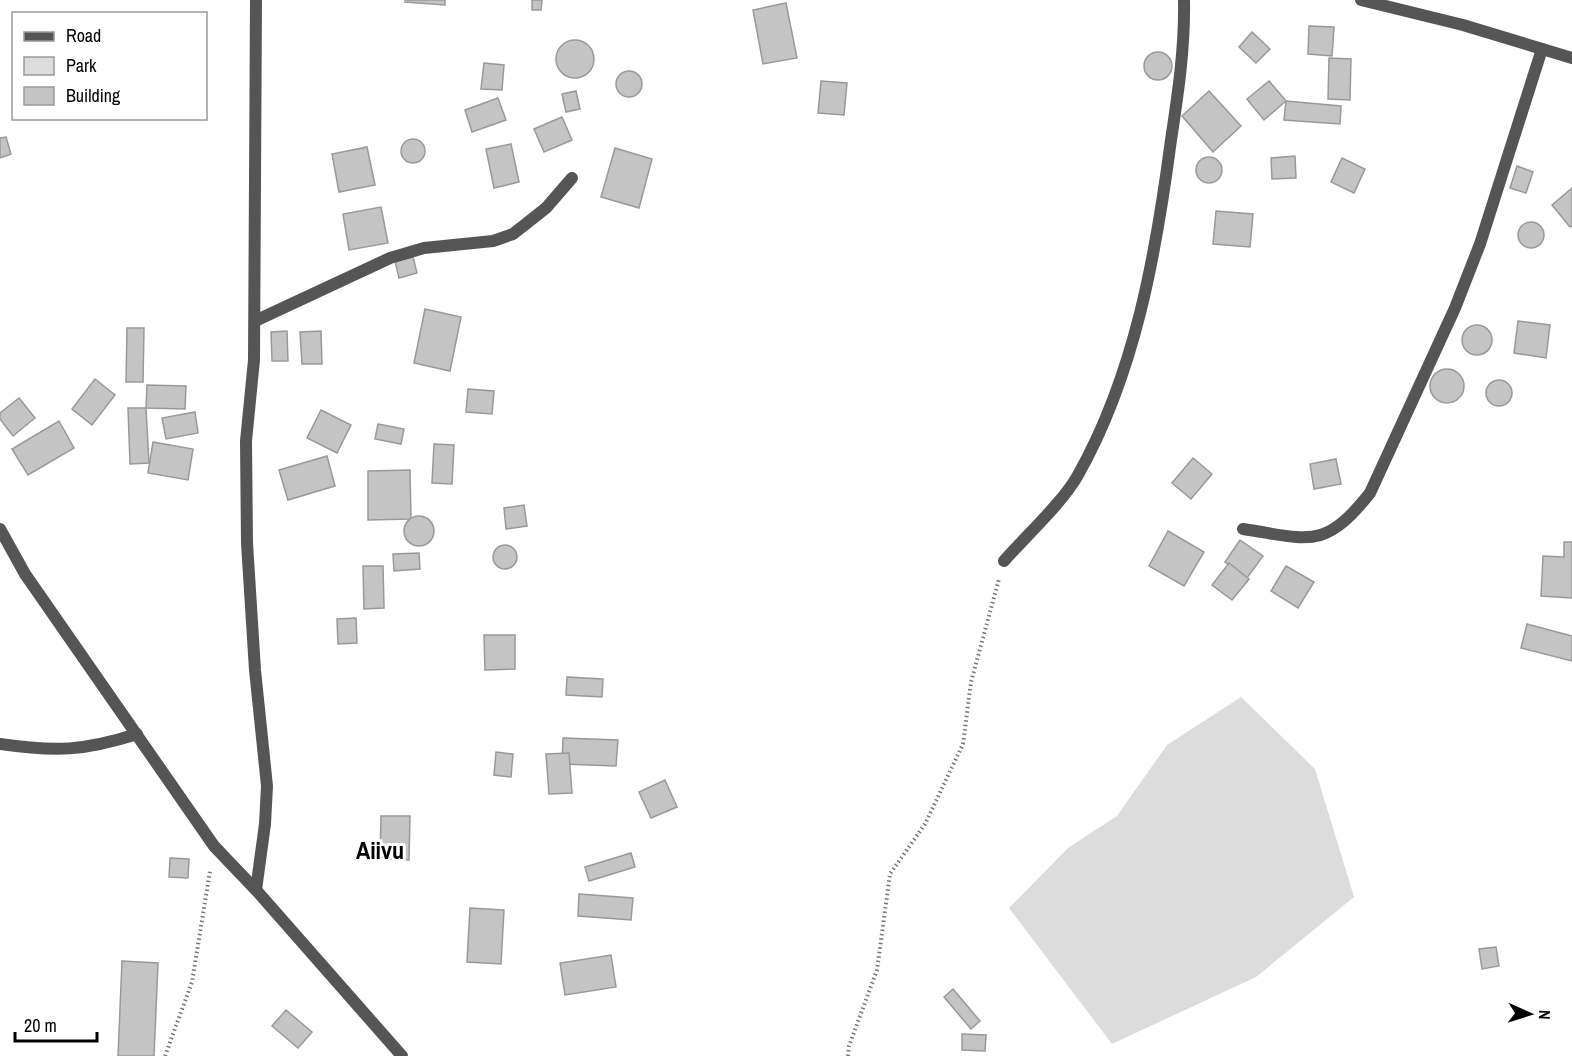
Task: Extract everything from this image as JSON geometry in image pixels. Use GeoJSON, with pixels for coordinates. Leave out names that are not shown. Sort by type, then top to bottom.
{"type":"FeatureCollection","features":[{"type":"Feature","properties":{"kind":"street"},"geometry":{"type":"LineString","coordinates":[[256,0],[255,321],[246,441],[247,543],[267,786],[266,824],[256,890]]}},
{"type":"Feature","properties":{"kind":"street"},"geometry":{"type":"LineString","coordinates":[[1004,561],[1077,477],[1116,393],[1138,319],[1159,227],[1179,81],[1184,0]]}},
{"type":"Feature","properties":{"kind":"street"},"geometry":{"type":"LineString","coordinates":[[1361,0],[1572,58]]}},
{"type":"Feature","properties":{"kind":"street"},"geometry":{"type":"LineString","coordinates":[[1243,529],[1286,537],[1307,538],[1328,534],[1349,520],[1370,493],[1455,308],[1480,244],[1542,49]]}},
{"type":"Feature","properties":{"kind":"street"},"geometry":{"type":"LineString","coordinates":[[255,321],[390,258],[424,248],[493,241],[513,234],[546,208],[572,178]]}},
{"type":"Feature","properties":{"kind":"street"},"geometry":{"type":"LineString","coordinates":[[0,529],[25,574],[214,846],[256,890],[402,1056]]}},
{"type":"Feature","properties":{"kind":"street"},"geometry":{"type":"LineString","coordinates":[[0,744],[69,751],[98,747],[137,734]]}},
{"type":"Feature","properties":{"kind":"path"},"geometry":{"type":"LineString","coordinates":[[848,1056],[849,1046],[877,970],[890,874],[925,824],[963,744],[971,682],[1004,561]]}},
{"type":"Feature","properties":{"kind":"path"},"geometry":{"type":"LineString","coordinates":[[165,1056],[192,982],[214,846]]}},
{"type":"Feature","properties":{"kind":"green space"},"geometry":{"type":"Polygon","coordinates":[[[1241,697],[1315,769],[1354,897],[1256,977],[1112,1044],[1009,908],[1068,848],[1117,816],[1167,745],[1241,697]]]}},
{"type":"Feature","properties":{"kind":"building"},"geometry":{"type":"Polygon","coordinates":[[[405,0],[445,0],[445,5],[405,2],[405,0]]]}},
{"type":"Feature","properties":{"kind":"building"},"geometry":{"type":"Polygon","coordinates":[[[532,0],[542,0],[541,10],[532,10],[532,0]]]}},
{"type":"Feature","properties":{"kind":"building"},"geometry":{"type":"Polygon","coordinates":[[[786,3],[797,58],[763,64],[753,10],[786,3]]]}},
{"type":"Feature","properties":{"kind":"building"},"geometry":{"type":"Polygon","coordinates":[[[1309,26],[1334,27],[1332,56],[1308,54],[1309,26]]]}},
{"type":"Feature","properties":{"kind":"building"},"geometry":{"type":"Polygon","coordinates":[[[1252,32],[1270,49],[1256,63],[1239,47],[1252,32]]]}},
{"type":"Feature","properties":{"kind":"building"},"geometry":{"type":"Polygon","coordinates":[[[575,40],[589,45],[594,59],[589,73],[575,78],[561,73],[556,59],[561,45],[575,40]]]}},
{"type":"Feature","properties":{"kind":"building"},"geometry":{"type":"Polygon","coordinates":[[[1158,52],[1168,56],[1172,66],[1168,76],[1158,80],[1148,76],[1144,66],[1148,56],[1158,52]]]}},
{"type":"Feature","properties":{"kind":"building"},"geometry":{"type":"Polygon","coordinates":[[[1329,58],[1351,59],[1350,100],[1328,99],[1329,58]]]}},
{"type":"Feature","properties":{"kind":"building"},"geometry":{"type":"Polygon","coordinates":[[[484,63],[504,65],[502,90],[481,89],[484,63]]]}},
{"type":"Feature","properties":{"kind":"building"},"geometry":{"type":"Polygon","coordinates":[[[629,71],[639,74],[642,84],[639,94],[629,97],[619,94],[616,84],[619,74],[629,71]]]}},
{"type":"Feature","properties":{"kind":"building"},"geometry":{"type":"Polygon","coordinates":[[[821,81],[847,83],[844,115],[818,113],[821,81]]]}},
{"type":"Feature","properties":{"kind":"building"},"geometry":{"type":"Polygon","coordinates":[[[1269,81],[1286,101],[1264,120],[1247,99],[1269,81]]]}},
{"type":"Feature","properties":{"kind":"building"},"geometry":{"type":"Polygon","coordinates":[[[576,91],[580,109],[566,112],[562,94],[576,91]]]}},
{"type":"Feature","properties":{"kind":"building"},"geometry":{"type":"Polygon","coordinates":[[[1209,91],[1241,126],[1213,152],[1182,116],[1209,91]]]}},
{"type":"Feature","properties":{"kind":"building"},"geometry":{"type":"Polygon","coordinates":[[[498,98],[506,120],[472,132],[465,110],[498,98]]]}},
{"type":"Feature","properties":{"kind":"building"},"geometry":{"type":"Polygon","coordinates":[[[1286,101],[1341,106],[1340,124],[1284,120],[1286,101]]]}},
{"type":"Feature","properties":{"kind":"building"},"geometry":{"type":"Polygon","coordinates":[[[562,117],[572,140],[544,152],[534,129],[562,117]]]}},
{"type":"Feature","properties":{"kind":"building"},"geometry":{"type":"Polygon","coordinates":[[[6,137],[11,154],[0,158],[0,138],[6,137]]]}},
{"type":"Feature","properties":{"kind":"building"},"geometry":{"type":"Polygon","coordinates":[[[408,139],[418,139],[425,146],[425,156],[418,163],[408,163],[401,156],[401,146],[408,139]]]}},
{"type":"Feature","properties":{"kind":"building"},"geometry":{"type":"Polygon","coordinates":[[[511,144],[519,182],[494,188],[486,149],[511,144]]]}},
{"type":"Feature","properties":{"kind":"building"},"geometry":{"type":"Polygon","coordinates":[[[367,147],[375,185],[339,192],[332,154],[367,147]]]}},
{"type":"Feature","properties":{"kind":"building"},"geometry":{"type":"Polygon","coordinates":[[[615,148],[652,159],[639,208],[601,197],[615,148]]]}},
{"type":"Feature","properties":{"kind":"building"},"geometry":{"type":"Polygon","coordinates":[[[1295,156],[1296,178],[1272,179],[1271,158],[1295,156]]]}},
{"type":"Feature","properties":{"kind":"building"},"geometry":{"type":"Polygon","coordinates":[[[1209,157],[1218,161],[1222,170],[1218,179],[1209,183],[1200,179],[1196,170],[1200,161],[1209,157]]]}},
{"type":"Feature","properties":{"kind":"building"},"geometry":{"type":"Polygon","coordinates":[[[1342,158],[1365,169],[1354,193],[1331,182],[1342,158]]]}},
{"type":"Feature","properties":{"kind":"building"},"geometry":{"type":"Polygon","coordinates":[[[1517,166],[1533,172],[1526,193],[1510,188],[1517,166]]]}},
{"type":"Feature","properties":{"kind":"building"},"geometry":{"type":"Polygon","coordinates":[[[1572,188],[1572,226],[1570,227],[1552,205],[1572,188]]]}},
{"type":"Feature","properties":{"kind":"building"},"geometry":{"type":"Polygon","coordinates":[[[381,207],[388,243],[349,250],[343,214],[381,207]]]}},
{"type":"Feature","properties":{"kind":"building"},"geometry":{"type":"Polygon","coordinates":[[[1216,211],[1253,214],[1250,247],[1213,244],[1216,211]]]}},
{"type":"Feature","properties":{"kind":"building"},"geometry":{"type":"Polygon","coordinates":[[[1531,222],[1540,226],[1544,235],[1540,244],[1531,248],[1522,244],[1518,235],[1522,226],[1531,222]]]}},
{"type":"Feature","properties":{"kind":"building"},"geometry":{"type":"Polygon","coordinates":[[[413,257],[417,273],[399,278],[395,261],[413,257]]]}},
{"type":"Feature","properties":{"kind":"building"},"geometry":{"type":"Polygon","coordinates":[[[425,309],[461,317],[450,371],[414,363],[425,309]]]}},
{"type":"Feature","properties":{"kind":"building"},"geometry":{"type":"Polygon","coordinates":[[[1518,321],[1550,325],[1546,358],[1514,353],[1518,321]]]}},
{"type":"Feature","properties":{"kind":"building"},"geometry":{"type":"Polygon","coordinates":[[[1477,325],[1488,329],[1492,340],[1488,351],[1477,355],[1466,351],[1462,340],[1466,329],[1477,325]]]}},
{"type":"Feature","properties":{"kind":"building"},"geometry":{"type":"Polygon","coordinates":[[[127,328],[144,328],[143,382],[126,382],[127,328]]]}},
{"type":"Feature","properties":{"kind":"building"},"geometry":{"type":"Polygon","coordinates":[[[287,331],[288,361],[272,361],[271,332],[287,331]]]}},
{"type":"Feature","properties":{"kind":"building"},"geometry":{"type":"Polygon","coordinates":[[[321,331],[322,364],[302,364],[300,332],[321,331]]]}},
{"type":"Feature","properties":{"kind":"building"},"geometry":{"type":"Polygon","coordinates":[[[1447,369],[1459,374],[1464,386],[1459,398],[1447,403],[1435,398],[1430,386],[1435,374],[1447,369]]]}},
{"type":"Feature","properties":{"kind":"building"},"geometry":{"type":"Polygon","coordinates":[[[95,379],[115,395],[92,425],[72,409],[95,379]]]}},
{"type":"Feature","properties":{"kind":"building"},"geometry":{"type":"Polygon","coordinates":[[[1499,380],[1508,384],[1512,393],[1508,402],[1499,406],[1490,402],[1486,393],[1490,384],[1499,380]]]}},
{"type":"Feature","properties":{"kind":"building"},"geometry":{"type":"Polygon","coordinates":[[[147,385],[186,386],[185,409],[146,408],[147,385]]]}},
{"type":"Feature","properties":{"kind":"building"},"geometry":{"type":"Polygon","coordinates":[[[468,389],[494,391],[492,414],[466,412],[468,389]]]}},
{"type":"Feature","properties":{"kind":"building"},"geometry":{"type":"Polygon","coordinates":[[[19,398],[35,418],[13,436],[0,419],[0,413],[19,398]]]}},
{"type":"Feature","properties":{"kind":"building"},"geometry":{"type":"Polygon","coordinates":[[[128,408],[146,408],[149,463],[130,464],[128,408]]]}},
{"type":"Feature","properties":{"kind":"building"},"geometry":{"type":"Polygon","coordinates":[[[321,410],[351,425],[337,453],[307,438],[321,410]]]}},
{"type":"Feature","properties":{"kind":"building"},"geometry":{"type":"Polygon","coordinates":[[[195,412],[198,433],[166,439],[162,418],[195,412]]]}},
{"type":"Feature","properties":{"kind":"building"},"geometry":{"type":"Polygon","coordinates":[[[59,421],[74,448],[28,475],[12,449],[59,421]]]}},
{"type":"Feature","properties":{"kind":"building"},"geometry":{"type":"Polygon","coordinates":[[[378,424],[404,429],[401,444],[375,439],[378,424]]]}},
{"type":"Feature","properties":{"kind":"building"},"geometry":{"type":"Polygon","coordinates":[[[153,442],[193,449],[188,480],[148,473],[153,442]]]}},
{"type":"Feature","properties":{"kind":"building"},"geometry":{"type":"Polygon","coordinates":[[[434,444],[454,445],[452,484],[432,483],[434,444]]]}},
{"type":"Feature","properties":{"kind":"building"},"geometry":{"type":"Polygon","coordinates":[[[327,456],[335,486],[288,500],[279,470],[327,456]]]}},
{"type":"Feature","properties":{"kind":"building"},"geometry":{"type":"Polygon","coordinates":[[[1193,458],[1212,474],[1191,499],[1172,483],[1193,458]]]}},
{"type":"Feature","properties":{"kind":"building"},"geometry":{"type":"Polygon","coordinates":[[[1336,459],[1341,484],[1314,489],[1310,464],[1336,459]]]}},
{"type":"Feature","properties":{"kind":"building"},"geometry":{"type":"Polygon","coordinates":[[[410,470],[411,519],[368,520],[368,471],[410,470]]]}},
{"type":"Feature","properties":{"kind":"building"},"geometry":{"type":"Polygon","coordinates":[[[524,505],[527,526],[506,529],[504,508],[524,505]]]}},
{"type":"Feature","properties":{"kind":"building"},"geometry":{"type":"Polygon","coordinates":[[[419,516],[430,520],[434,531],[430,542],[419,546],[408,542],[404,531],[408,520],[419,516]]]}},
{"type":"Feature","properties":{"kind":"building"},"geometry":{"type":"Polygon","coordinates":[[[1168,531],[1204,552],[1184,586],[1149,566],[1168,531]]]}},
{"type":"Feature","properties":{"kind":"building"},"geometry":{"type":"Polygon","coordinates":[[[1240,540],[1263,556],[1247,578],[1225,562],[1240,540]]]}},
{"type":"Feature","properties":{"kind":"building"},"geometry":{"type":"Polygon","coordinates":[[[1564,542],[1572,542],[1572,598],[1541,596],[1543,556],[1564,557],[1564,542]]]}},
{"type":"Feature","properties":{"kind":"building"},"geometry":{"type":"Polygon","coordinates":[[[500,545],[510,545],[517,552],[517,562],[510,569],[500,569],[493,562],[493,552],[500,545]]]}},
{"type":"Feature","properties":{"kind":"building"},"geometry":{"type":"Polygon","coordinates":[[[419,553],[420,569],[394,571],[393,554],[419,553]]]}},
{"type":"Feature","properties":{"kind":"building"},"geometry":{"type":"Polygon","coordinates":[[[1229,563],[1249,579],[1232,600],[1212,585],[1229,563]]]}},
{"type":"Feature","properties":{"kind":"building"},"geometry":{"type":"Polygon","coordinates":[[[363,566],[383,566],[384,608],[364,609],[363,566]]]}},
{"type":"Feature","properties":{"kind":"building"},"geometry":{"type":"Polygon","coordinates":[[[1286,566],[1314,582],[1298,608],[1271,591],[1286,566]]]}},
{"type":"Feature","properties":{"kind":"building"},"geometry":{"type":"Polygon","coordinates":[[[356,618],[357,643],[338,644],[337,619],[356,618]]]}},
{"type":"Feature","properties":{"kind":"building"},"geometry":{"type":"Polygon","coordinates":[[[1527,624],[1572,636],[1572,661],[1521,648],[1527,624]]]}},
{"type":"Feature","properties":{"kind":"building"},"geometry":{"type":"Polygon","coordinates":[[[484,635],[515,635],[515,669],[485,670],[484,635]]]}},
{"type":"Feature","properties":{"kind":"building"},"geometry":{"type":"Polygon","coordinates":[[[567,677],[603,679],[602,697],[566,695],[567,677]]]}},
{"type":"Feature","properties":{"kind":"building"},"geometry":{"type":"Polygon","coordinates":[[[563,738],[618,740],[616,766],[562,764],[563,738]]]}},
{"type":"Feature","properties":{"kind":"building"},"geometry":{"type":"Polygon","coordinates":[[[496,752],[513,754],[511,777],[494,775],[496,752]]]}},
{"type":"Feature","properties":{"kind":"building"},"geometry":{"type":"Polygon","coordinates":[[[569,753],[572,793],[549,794],[546,754],[569,753]]]}},
{"type":"Feature","properties":{"kind":"building"},"geometry":{"type":"Polygon","coordinates":[[[665,780],[677,807],[651,818],[639,792],[665,780]]]}},
{"type":"Feature","properties":{"kind":"building"},"geometry":{"type":"Polygon","coordinates":[[[381,816],[410,816],[409,860],[380,859],[381,816]]]}},
{"type":"Feature","properties":{"kind":"building"},"geometry":{"type":"Polygon","coordinates":[[[631,853],[635,867],[589,881],[585,867],[631,853]]]}},
{"type":"Feature","properties":{"kind":"building"},"geometry":{"type":"Polygon","coordinates":[[[170,858],[189,859],[188,878],[169,877],[170,858]]]}},
{"type":"Feature","properties":{"kind":"building"},"geometry":{"type":"Polygon","coordinates":[[[579,894],[633,898],[631,920],[578,916],[579,894]]]}},
{"type":"Feature","properties":{"kind":"building"},"geometry":{"type":"Polygon","coordinates":[[[470,908],[504,910],[501,964],[467,962],[470,908]]]}},
{"type":"Feature","properties":{"kind":"building"},"geometry":{"type":"Polygon","coordinates":[[[1496,947],[1499,966],[1482,969],[1479,949],[1496,947]]]}},
{"type":"Feature","properties":{"kind":"building"},"geometry":{"type":"Polygon","coordinates":[[[611,955],[616,987],[565,995],[560,963],[611,955]]]}},
{"type":"Feature","properties":{"kind":"building"},"geometry":{"type":"Polygon","coordinates":[[[122,961],[158,963],[154,1056],[118,1056],[122,961]]]}},
{"type":"Feature","properties":{"kind":"building"},"geometry":{"type":"Polygon","coordinates":[[[953,989],[980,1021],[971,1029],[944,997],[953,989]]]}},
{"type":"Feature","properties":{"kind":"building"},"geometry":{"type":"Polygon","coordinates":[[[286,1010],[312,1032],[298,1048],[272,1026],[286,1010]]]}},
{"type":"Feature","properties":{"kind":"building"},"geometry":{"type":"Polygon","coordinates":[[[962,1034],[986,1035],[985,1051],[962,1050],[962,1034]]]}},
{"type":"Feature","properties":{"kind":"district","name":"Aiivu"},"geometry":{"type":"Point","coordinates":[380,851]}}]}
